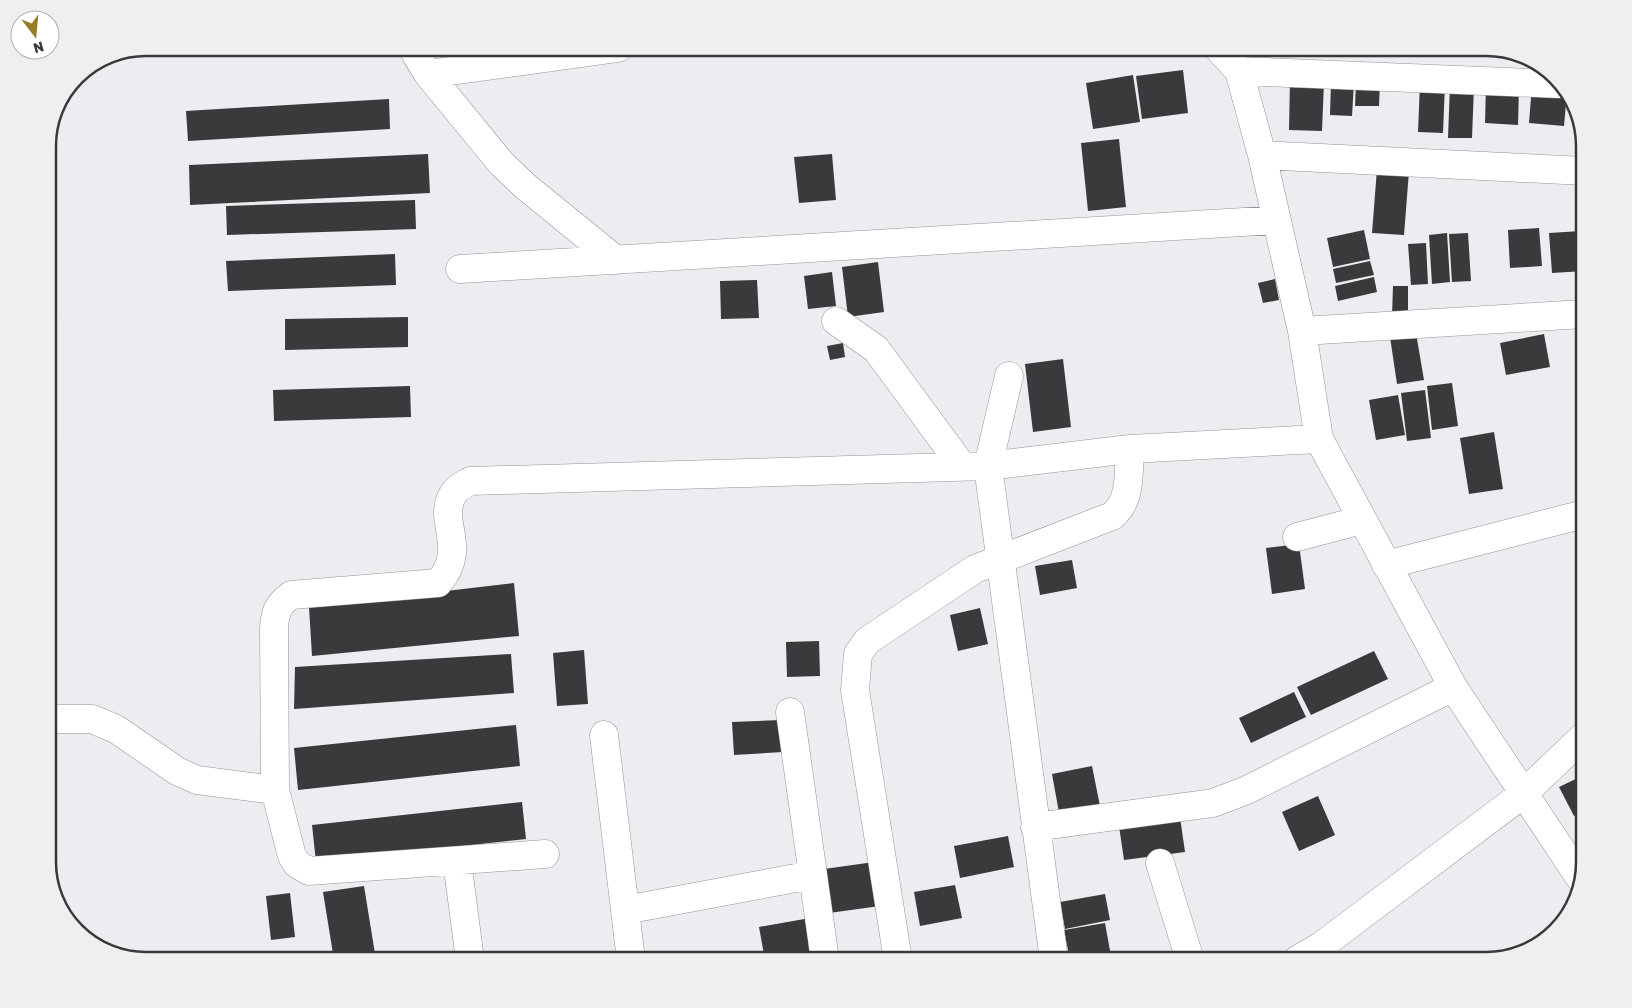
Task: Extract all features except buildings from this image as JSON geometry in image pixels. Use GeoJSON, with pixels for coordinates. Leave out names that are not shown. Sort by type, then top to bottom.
{"type":"FeatureCollection","features":[{"type":"Feature","properties":{"kind":"street"},"geometry":{"type":"LineString","coordinates":[[417,56],[428,74],[501,162],[525,186],[616,260]]}},
{"type":"Feature","properties":{"kind":"street"},"geometry":{"type":"LineString","coordinates":[[428,74],[560,56]]}},
{"type":"Feature","properties":{"kind":"street"},"geometry":{"type":"LineString","coordinates":[[1225,56],[1239,71],[1262,155],[1302,331],[1319,439],[1453,687],[1575,871]]}},
{"type":"Feature","properties":{"kind":"street"},"geometry":{"type":"LineString","coordinates":[[1239,71],[1551,84]]}},
{"type":"Feature","properties":{"kind":"street"},"geometry":{"type":"LineString","coordinates":[[1262,155],[1576,172]]}},
{"type":"Feature","properties":{"kind":"street"},"geometry":{"type":"LineString","coordinates":[[460,269],[1277,220]]}},
{"type":"Feature","properties":{"kind":"street"},"geometry":{"type":"LineString","coordinates":[[1302,331],[1576,314]]}},
{"type":"Feature","properties":{"kind":"street"},"geometry":{"type":"LineString","coordinates":[[836,321],[876,348],[975,466],[1000,559],[1053,952]]}},
{"type":"Feature","properties":{"kind":"street"},"geometry":{"type":"LineString","coordinates":[[975,466],[1009,376]]}},
{"type":"Feature","properties":{"kind":"street"},"geometry":{"type":"LineString","coordinates":[[545,854],[309,871],[297,864],[292,856],[275,790],[274,628],[275,612],[279,604],[291,595],[438,583],[448,572],[453,557],[448,505],[454,492],[470,481],[975,466],[1130,449],[1319,439]]}},
{"type":"Feature","properties":{"kind":"street"},"geometry":{"type":"LineString","coordinates":[[897,952],[855,690],[858,654],[867,641],[975,569],[1112,516],[1121,509],[1126,499],[1130,449]]}},
{"type":"Feature","properties":{"kind":"street"},"geometry":{"type":"LineString","coordinates":[[1386,565],[1576,516]]}},
{"type":"Feature","properties":{"kind":"street"},"geometry":{"type":"LineString","coordinates":[[1297,537],[1362,520]]}},
{"type":"Feature","properties":{"kind":"street"},"geometry":{"type":"LineString","coordinates":[[1035,827],[1213,804],[1247,790],[1453,687]]}},
{"type":"Feature","properties":{"kind":"street"},"geometry":{"type":"LineString","coordinates":[[790,712],[824,952]]}},
{"type":"Feature","properties":{"kind":"street"},"geometry":{"type":"LineString","coordinates":[[56,719],[92,719],[116,729],[177,772],[197,780],[275,790]]}},
{"type":"Feature","properties":{"kind":"street"},"geometry":{"type":"LineString","coordinates":[[604,735],[630,952]]}},
{"type":"Feature","properties":{"kind":"street"},"geometry":{"type":"LineString","coordinates":[[1324,952],[1523,794],[1576,744]]}},
{"type":"Feature","properties":{"kind":"street"},"geometry":{"type":"LineString","coordinates":[[457,861],[469,952]]}},
{"type":"Feature","properties":{"kind":"street"},"geometry":{"type":"LineString","coordinates":[[1160,863],[1188,952]]}},
{"type":"Feature","properties":{"kind":"street"},"geometry":{"type":"LineString","coordinates":[[625,910],[812,875]]}}]}
